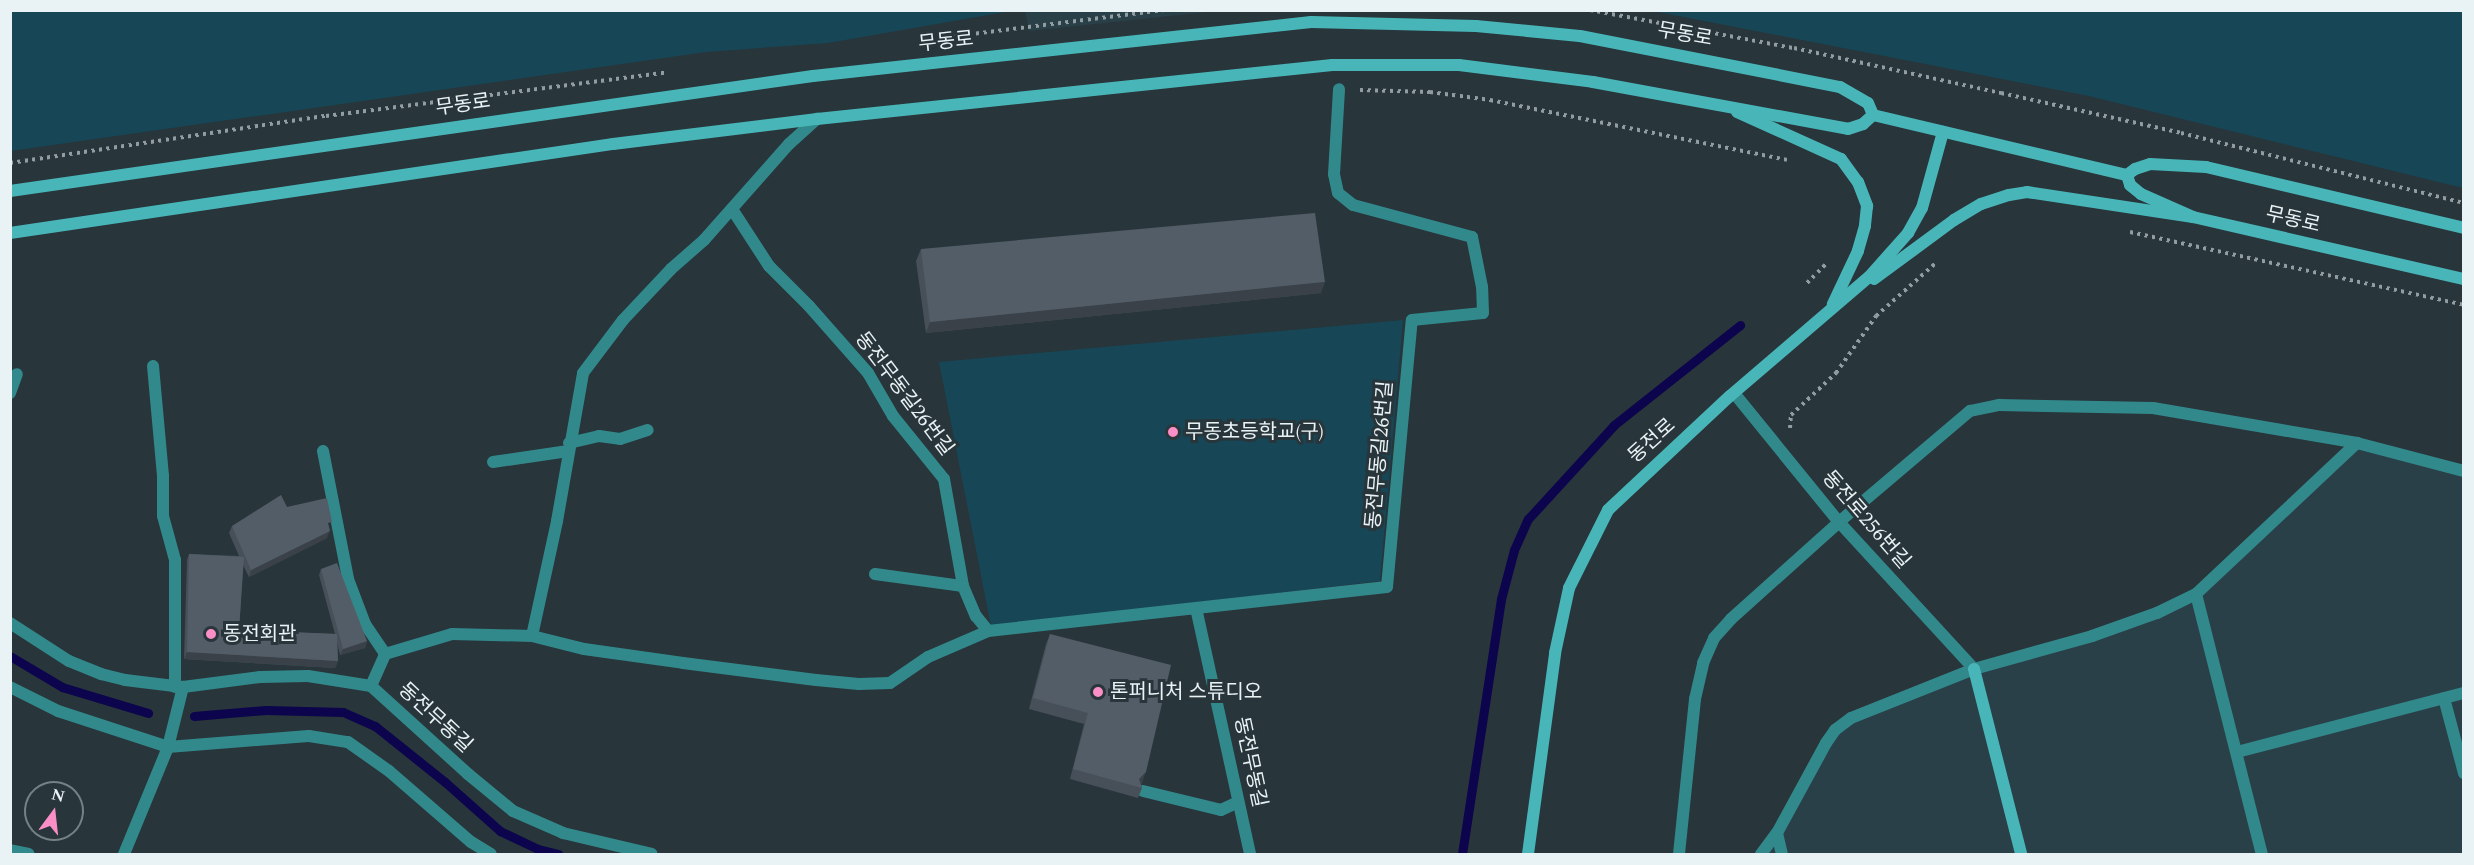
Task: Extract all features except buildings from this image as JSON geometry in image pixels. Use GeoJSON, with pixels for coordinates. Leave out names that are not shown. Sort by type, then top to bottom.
{"type":"FeatureCollection","features":[{"type":"Feature","properties":{"kind":"main road","name":"무동로"},"geometry":{"type":"LineString","coordinates":[[10,190],[813,76],[1311,22],[1465,26],[1580,36],[1724,62],[1840,87],[1868,103],[1873,116]]}},
{"type":"Feature","properties":{"kind":"main road"},"geometry":{"type":"LineString","coordinates":[[10,233],[614,144],[817,119],[1332,65],[1459,65],[1593,82],[1717,102],[1848,129],[1863,124],[1873,116],[2127,176]]}},
{"type":"Feature","properties":{"kind":"main road"},"geometry":{"type":"LineString","coordinates":[[1717,102],[1841,159],[1858,182],[1867,206],[1865,226],[1858,251],[1829,311]]}},
{"type":"Feature","properties":{"kind":"main road","name":"동전로"},"geometry":{"type":"LineString","coordinates":[[1528,855],[1555,653],[1569,588],[1608,510],[1734,393],[1869,277],[1908,233],[1922,208],[1943,132]]}},
{"type":"Feature","properties":{"kind":"main road","name":"무동로"},"geometry":{"type":"LineString","coordinates":[[2463,228],[2206,167],[2150,164],[2135,169],[2127,176],[2130,185],[2141,194],[2193,217],[2463,279]]}},
{"type":"Feature","properties":{"kind":"main road"},"geometry":{"type":"LineString","coordinates":[[1829,311],[1954,220],[1981,204],[2009,195],[2027,192],[2193,217]]}},
{"type":"Feature","properties":{"kind":"main road"},"geometry":{"type":"LineString","coordinates":[[1974,669],[2021,855]]}},
{"type":"Feature","properties":{"kind":"street","name":"동전무동길26번길"},"geometry":{"type":"LineString","coordinates":[[385,654],[452,634],[532,636],[584,649],[859,684],[890,683],[928,657],[988,631],[1386,587],[1412,320],[1483,313],[1482,287],[1472,237],[1353,205],[1338,193],[1335,174],[1339,89]]}},
{"type":"Feature","properties":{"kind":"street"},"geometry":{"type":"LineString","coordinates":[[532,636],[583,373],[623,320],[732,209],[789,144],[817,119]]}},
{"type":"Feature","properties":{"kind":"street","name":"동전무동길26번길"},"geometry":{"type":"LineString","coordinates":[[732,209],[769,266],[809,306],[868,373],[893,416],[944,479],[963,586],[976,616],[988,631]]}},
{"type":"Feature","properties":{"kind":"street"},"geometry":{"type":"LineString","coordinates":[[124,855],[168,747],[179,687],[175,560],[164,516],[163,476],[153,366]]}},
{"type":"Feature","properties":{"kind":"street"},"geometry":{"type":"LineString","coordinates":[[10,393],[17,374]]}},
{"type":"Feature","properties":{"kind":"street","name":"동전로256번길"},"geometry":{"type":"LineString","coordinates":[[1734,393],[1839,522],[1974,669]]}},
{"type":"Feature","properties":{"kind":"street"},"geometry":{"type":"LineString","coordinates":[[1679,855],[1695,699],[1703,663],[1714,638],[1839,522],[1970,411],[1999,405],[2153,408],[2356,443],[2463,471]]}},
{"type":"Feature","properties":{"kind":"street"},"geometry":{"type":"LineString","coordinates":[[493,462],[569,446],[599,436],[620,439],[648,430]]}},
{"type":"Feature","properties":{"kind":"street"},"geometry":{"type":"LineString","coordinates":[[1761,855],[1777,833],[1835,730],[1851,718],[1974,669],[2092,636],[2157,613],[2196,594],[2356,443]]}},
{"type":"Feature","properties":{"kind":"street"},"geometry":{"type":"LineString","coordinates":[[323,451],[348,579],[365,624],[385,654],[371,686]]}},
{"type":"Feature","properties":{"kind":"street"},"geometry":{"type":"LineString","coordinates":[[875,573],[963,586]]}},
{"type":"Feature","properties":{"kind":"street"},"geometry":{"type":"LineString","coordinates":[[2196,594],[2262,855]]}},
{"type":"Feature","properties":{"kind":"street","name":"동전무동길"},"geometry":{"type":"LineString","coordinates":[[1196,608],[1250,855]]}},
{"type":"Feature","properties":{"kind":"street","name":"동전무동길"},"geometry":{"type":"LineString","coordinates":[[10,623],[69,661],[100,674],[179,687],[260,677],[308,676],[371,686],[513,812],[563,833],[652,855]]}},
{"type":"Feature","properties":{"kind":"street"},"geometry":{"type":"LineString","coordinates":[[10,687],[58,711],[168,747],[309,736],[348,742],[389,771],[471,842],[490,855]]}},
{"type":"Feature","properties":{"kind":"street"},"geometry":{"type":"LineString","coordinates":[[2236,752],[2463,693]]}},
{"type":"Feature","properties":{"kind":"street"},"geometry":{"type":"LineString","coordinates":[[2444,698],[2463,773]]}},
{"type":"Feature","properties":{"kind":"street"},"geometry":{"type":"LineString","coordinates":[[1143,790],[1221,810],[1239,802]]}},
{"type":"Feature","properties":{"kind":"street"},"geometry":{"type":"LineString","coordinates":[[1777,833],[1782,855]]}},
{"type":"Feature","properties":{"kind":"street"},"geometry":{"type":"LineString","coordinates":[[10,850],[29,855]]}},
{"type":"Feature","properties":{"kind":"path"},"geometry":{"type":"LineString","coordinates":[[921,40],[1166,10]]}},
{"type":"Feature","properties":{"kind":"path"},"geometry":{"type":"LineString","coordinates":[[1590,10],[1794,48],[2013,95],[2181,133],[2463,203]]}},
{"type":"Feature","properties":{"kind":"path"},"geometry":{"type":"LineString","coordinates":[[10,163],[326,116],[674,72]]}},
{"type":"Feature","properties":{"kind":"path"},"geometry":{"type":"LineString","coordinates":[[1339,89],[1430,92],[1490,100],[1792,161]]}},
{"type":"Feature","properties":{"kind":"path"},"geometry":{"type":"LineString","coordinates":[[2119,229],[2463,306]]}},
{"type":"Feature","properties":{"kind":"path"},"geometry":{"type":"LineString","coordinates":[[1807,283],[1832,259]]}},
{"type":"Feature","properties":{"kind":"path"},"geometry":{"type":"LineString","coordinates":[[1791,434],[1791,415],[1836,373],[1876,316],[1939,261]]}},
{"type":"Feature","properties":{"kind":"shaded area"},"geometry":{"type":"Polygon","coordinates":[[[1011,10],[828,43],[706,52],[11,151],[10,11],[1011,10]]]}},
{"type":"Feature","properties":{"kind":"shaded area"},"geometry":{"type":"Polygon","coordinates":[[[1025,10],[1217,10],[1217,11],[1029,31],[1025,10]]]}},
{"type":"Feature","properties":{"kind":"shaded area"},"geometry":{"type":"Polygon","coordinates":[[[1653,11],[2463,11],[2463,188],[2089,96],[1653,11]]]}},
{"type":"Feature","properties":{"kind":"shaded area","name":"무동초등학교(구)"},"geometry":{"type":"Polygon","coordinates":[[[1403,320],[1380,581],[991,626],[939,362],[1403,320]]]}},
{"type":"Feature","properties":{"kind":"shaded area"},"geometry":{"type":"Polygon","coordinates":[[[2357,443],[2463,471],[2463,854],[1761,854],[1835,730],[1974,669],[2092,636],[2196,594],[2357,443]]]}},
{"type":"Feature","properties":{"kind":"waterway"},"geometry":{"type":"LineString","coordinates":[[1462,854],[1501,599],[1514,550],[1528,519],[1614,425],[1740,325]]}},
{"type":"Feature","properties":{"kind":"waterway"},"geometry":{"type":"LineString","coordinates":[[10,656],[62,687],[148,713]]}},
{"type":"Feature","properties":{"kind":"waterway"},"geometry":{"type":"LineString","coordinates":[[194,716],[266,710],[343,712],[375,726],[445,782],[500,831],[538,849],[558,854]]}},
{"type":"Feature","properties":{"kind":"place","name":"무동초등학교(구)"},"geometry":{"type":"Point","coordinates":[1173,432]}},
{"type":"Feature","properties":{"kind":"place","name":"동전회관"},"geometry":{"type":"Point","coordinates":[211,634]}},
{"type":"Feature","properties":{"kind":"place","name":"톤퍼니처 스튜디오"},"geometry":{"type":"Point","coordinates":[1098,692]}}]}
